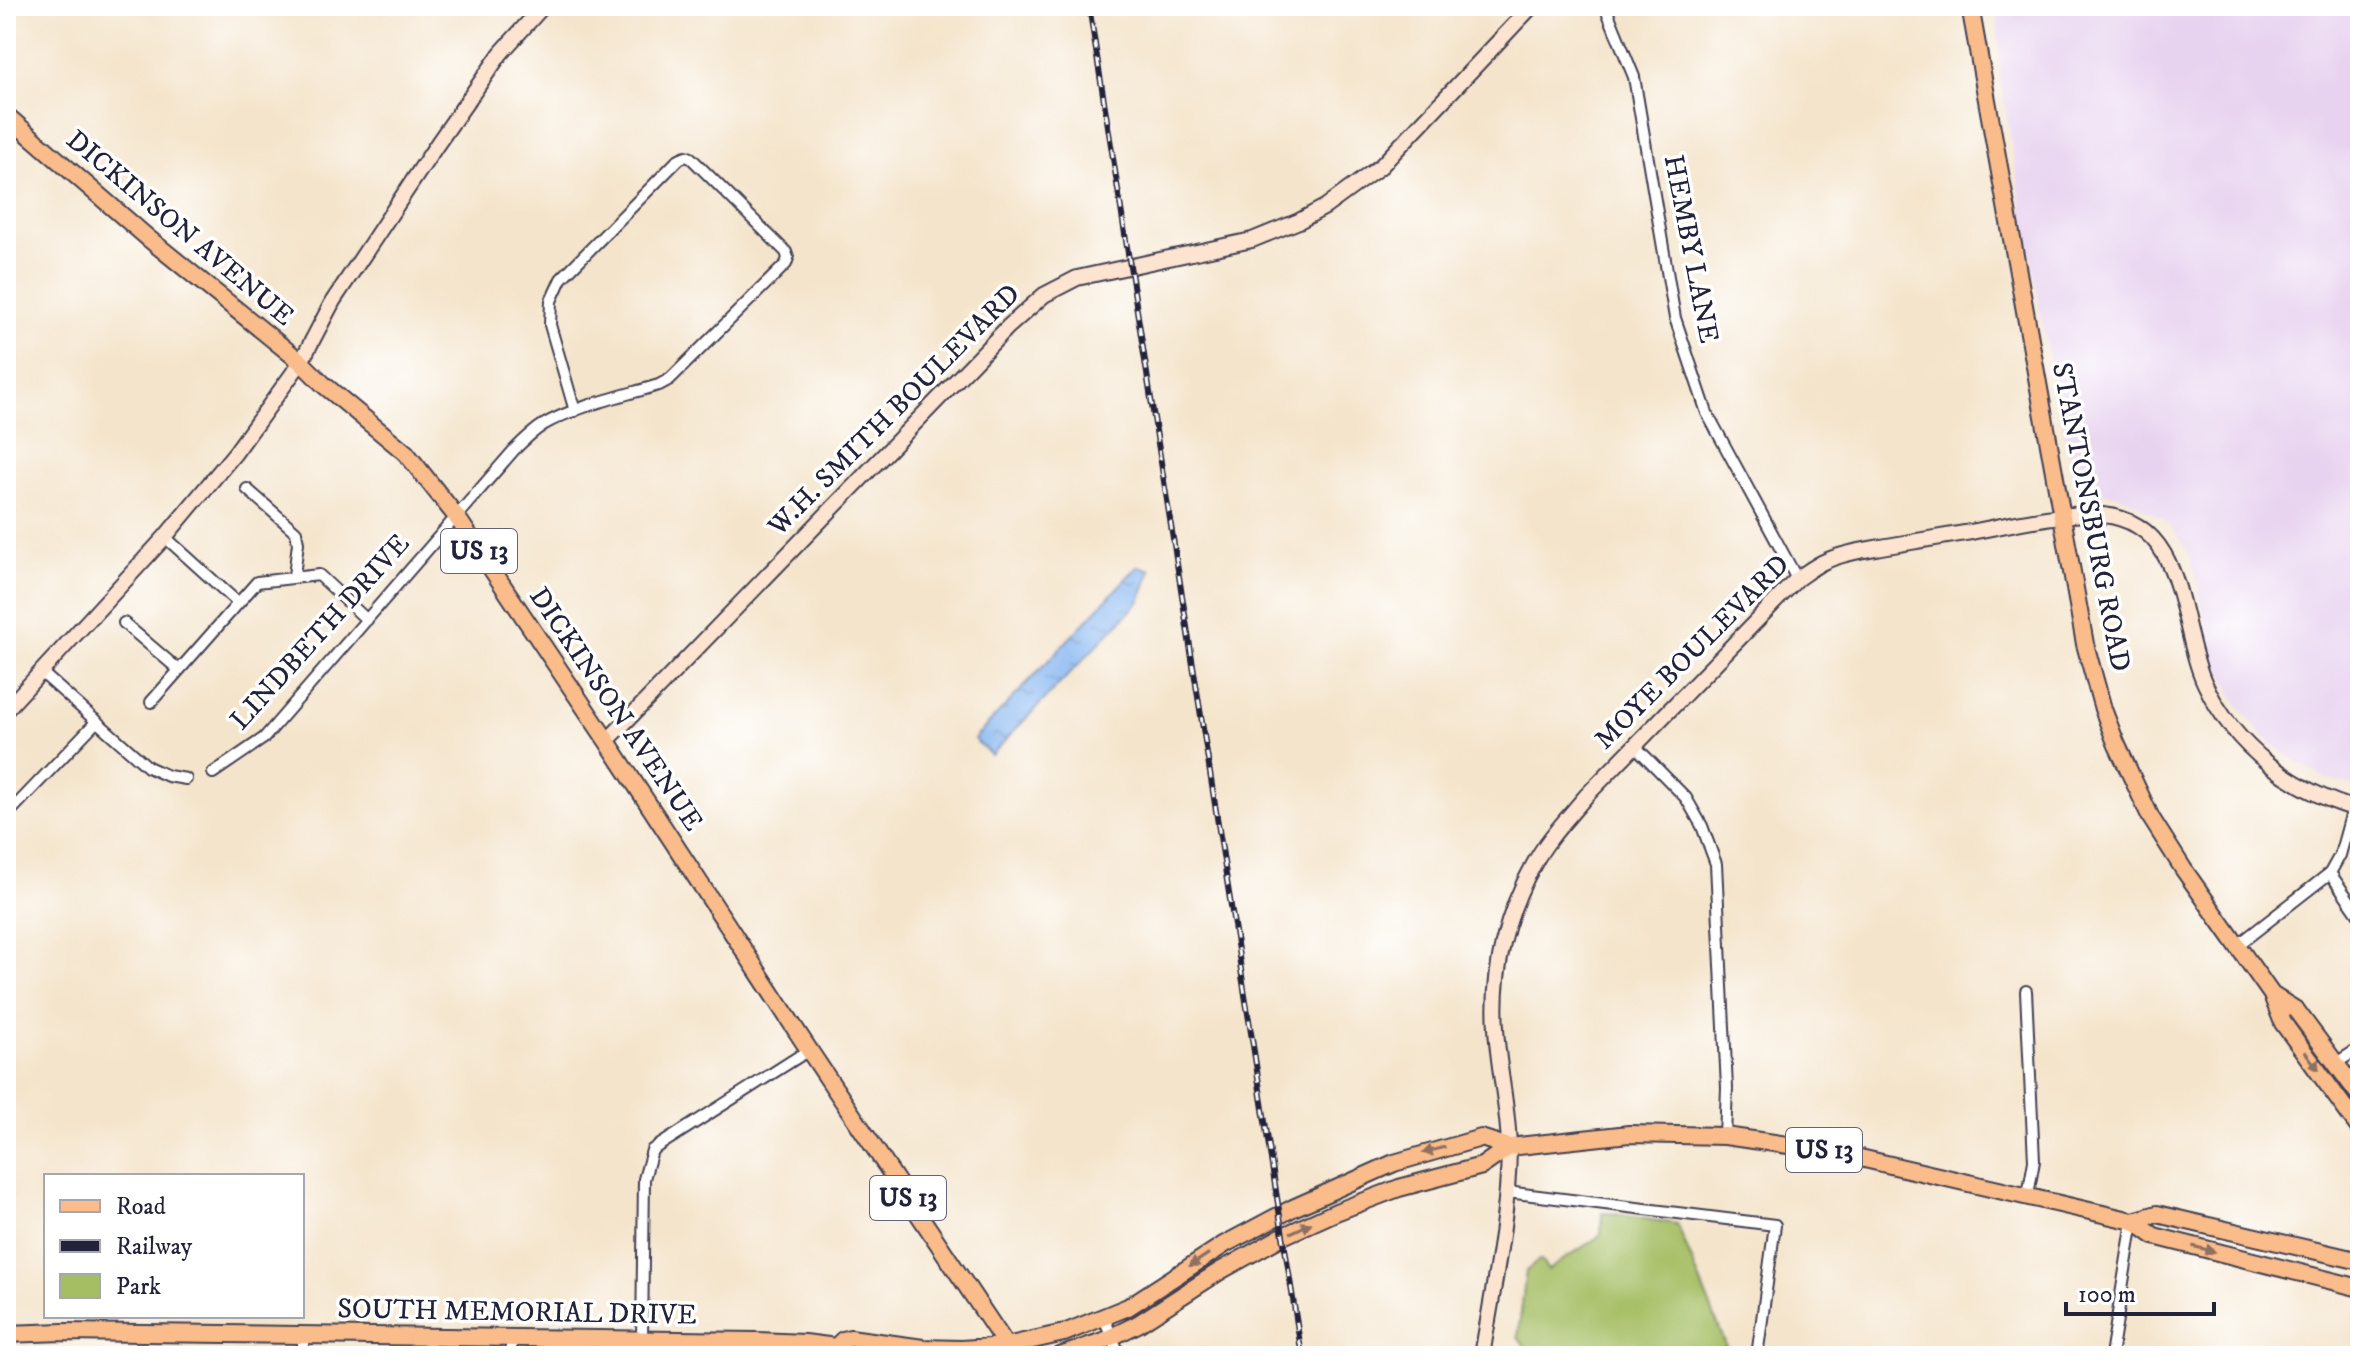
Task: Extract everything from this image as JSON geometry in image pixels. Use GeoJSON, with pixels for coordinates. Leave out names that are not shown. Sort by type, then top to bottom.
{"type":"FeatureCollection","features":[{"type":"Feature","properties":{"kind":"main road"},"geometry":{"type":"LineString","coordinates":[[6,710],[165,537],[235,453],[301,362],[333,301],[501,53],[543,6]]}},
{"type":"Feature","properties":{"kind":"main road","name":"W.H. SMITH BOULEVARD"},"geometry":{"type":"LineString","coordinates":[[607,741],[1008,327],[1044,295],[1077,278],[1252,240],[1325,207],[1381,166],[1532,6]]}},
{"type":"Feature","properties":{"kind":"main road","name":"STANTONSBURG ROAD"},"geometry":{"type":"LineString","coordinates":[[1970,6],[2085,644],[2103,709],[2151,818],[2272,995],[2283,1023],[2360,1129]]}},
{"type":"Feature","properties":{"kind":"main road","name":"DICKINSON AVENUE"},"geometry":{"type":"LineString","coordinates":[[6,115],[406,453],[456,516],[1010,1351]]}},
{"type":"Feature","properties":{"kind":"main road","name":"MOYE BOULEVARD"},"geometry":{"type":"LineString","coordinates":[[1482,1356],[1507,1192],[1509,1147],[1495,1009],[1497,973],[1507,926],[1534,863],[1555,832],[1586,796],[1797,579],[1831,558],[2063,516],[2103,514],[2123,519],[2153,538],[2175,573],[2193,651],[2205,683],[2233,729],[2267,764],[2285,777],[2327,800],[2357,809]]}},
{"type":"Feature","properties":{"kind":"main road","name":"STANTONSBURG ROAD"},"geometry":{"type":"LineString","coordinates":[[2272,995],[2296,1010],[2360,1096]]}},
{"type":"Feature","properties":{"kind":"main road","name":"SOUTH MEMORIAL DRIVE"},"geometry":{"type":"LineString","coordinates":[[6,1334],[76,1332],[783,1341],[835,1351],[843,1340],[850,1338],[932,1349],[1010,1351],[1104,1318],[1143,1298],[1251,1229],[1366,1174],[1423,1153],[1481,1138],[1509,1147],[1629,1134],[1725,1136],[1830,1151],[2133,1221],[2154,1236],[2360,1288]]}},
{"type":"Feature","properties":{"kind":"main road","name":"SOUTH MEMORIAL DRIVE"},"geometry":{"type":"LineString","coordinates":[[1063,1356],[1113,1337],[1159,1312],[1220,1271],[1283,1236],[1399,1188],[1482,1166],[1509,1147]]}},
{"type":"Feature","properties":{"kind":"main road","name":"SOUTH MEMORIAL DRIVE"},"geometry":{"type":"LineString","coordinates":[[2133,1221],[2157,1214],[2360,1261]]}},
{"type":"Feature","properties":{"kind":"street","name":"HEMBY LANE"},"geometry":{"type":"LineString","coordinates":[[1605,6],[1634,77],[1675,318],[1702,400],[1797,579]]}},
{"type":"Feature","properties":{"kind":"street","name":"LINDBETH DRIVE"},"geometry":{"type":"LineString","coordinates":[[213,773],[264,738],[532,433],[546,423],[575,411],[670,379],[786,264],[786,252],[691,158],[686,156],[679,159],[573,266],[555,290],[549,312],[550,325],[575,411]]}},
{"type":"Feature","properties":{"kind":"street"},"geometry":{"type":"LineString","coordinates":[[247,489],[296,532],[298,543],[294,576]]}},
{"type":"Feature","properties":{"kind":"street"},"geometry":{"type":"LineString","coordinates":[[165,537],[238,603]]}},
{"type":"Feature","properties":{"kind":"street"},"geometry":{"type":"LineString","coordinates":[[151,702],[257,582],[319,575],[367,620]]}},
{"type":"Feature","properties":{"kind":"street"},"geometry":{"type":"LineString","coordinates":[[124,623],[179,670]]}},
{"type":"Feature","properties":{"kind":"street"},"geometry":{"type":"LineString","coordinates":[[41,672],[148,767],[168,776],[186,779]]}},
{"type":"Feature","properties":{"kind":"street"},"geometry":{"type":"LineString","coordinates":[[6,816],[97,721]]}},
{"type":"Feature","properties":{"kind":"street"},"geometry":{"type":"LineString","coordinates":[[1635,746],[1686,798],[1702,826],[1716,864],[1727,1088],[1725,1136]]}},
{"type":"Feature","properties":{"kind":"street"},"geometry":{"type":"LineString","coordinates":[[2238,945],[2330,873],[2357,809]]}},
{"type":"Feature","properties":{"kind":"street"},"geometry":{"type":"LineString","coordinates":[[2330,873],[2360,916]]}},
{"type":"Feature","properties":{"kind":"street"},"geometry":{"type":"LineString","coordinates":[[2026,991],[2034,1161],[2028,1195]]}},
{"type":"Feature","properties":{"kind":"street"},"geometry":{"type":"LineString","coordinates":[[2336,1063],[2360,1048]]}},
{"type":"Feature","properties":{"kind":"street"},"geometry":{"type":"LineString","coordinates":[[642,1339],[644,1179],[652,1150],[809,1050]]}},
{"type":"Feature","properties":{"kind":"street"},"geometry":{"type":"LineString","coordinates":[[1507,1192],[1775,1225],[1757,1356]]}},
{"type":"Feature","properties":{"kind":"street"},"geometry":{"type":"LineString","coordinates":[[2111,1356],[2133,1221]]}},
{"type":"Feature","properties":{"kind":"street"},"geometry":{"type":"LineString","coordinates":[[1104,1318],[1120,1356]]}},
{"type":"Feature","properties":{"kind":"street"},"geometry":{"type":"LineString","coordinates":[[303,1335],[303,1356]]}},
{"type":"Feature","properties":{"kind":"street"},"geometry":{"type":"LineString","coordinates":[[511,1338],[511,1356]]}},
{"type":"Feature","properties":{"kind":"shaded area"},"geometry":{"type":"Polygon","coordinates":[[[1997,6],[2360,6],[2360,788],[2324,778],[2281,751],[2265,738],[2238,705],[2215,660],[2191,559],[2181,540],[2164,520],[2128,499],[2086,491],[2075,484],[2044,334],[2000,76],[1997,6]]]}},
{"type":"Feature","properties":{"kind":"green space"},"geometry":{"type":"Polygon","coordinates":[[[1602,1212],[1677,1224],[1726,1345],[1716,1356],[1531,1356],[1518,1337],[1526,1271],[1540,1260],[1548,1270],[1601,1235],[1602,1212]]]}},
{"type":"Feature","properties":{"kind":"water"},"geometry":{"type":"Polygon","coordinates":[[[1138,566],[1151,570],[1140,601],[991,755],[974,739],[1138,566]]]}},
{"type":"Feature","properties":{"kind":"railway"},"geometry":{"type":"LineString","coordinates":[[1089,6],[1302,1356]]}}]}
